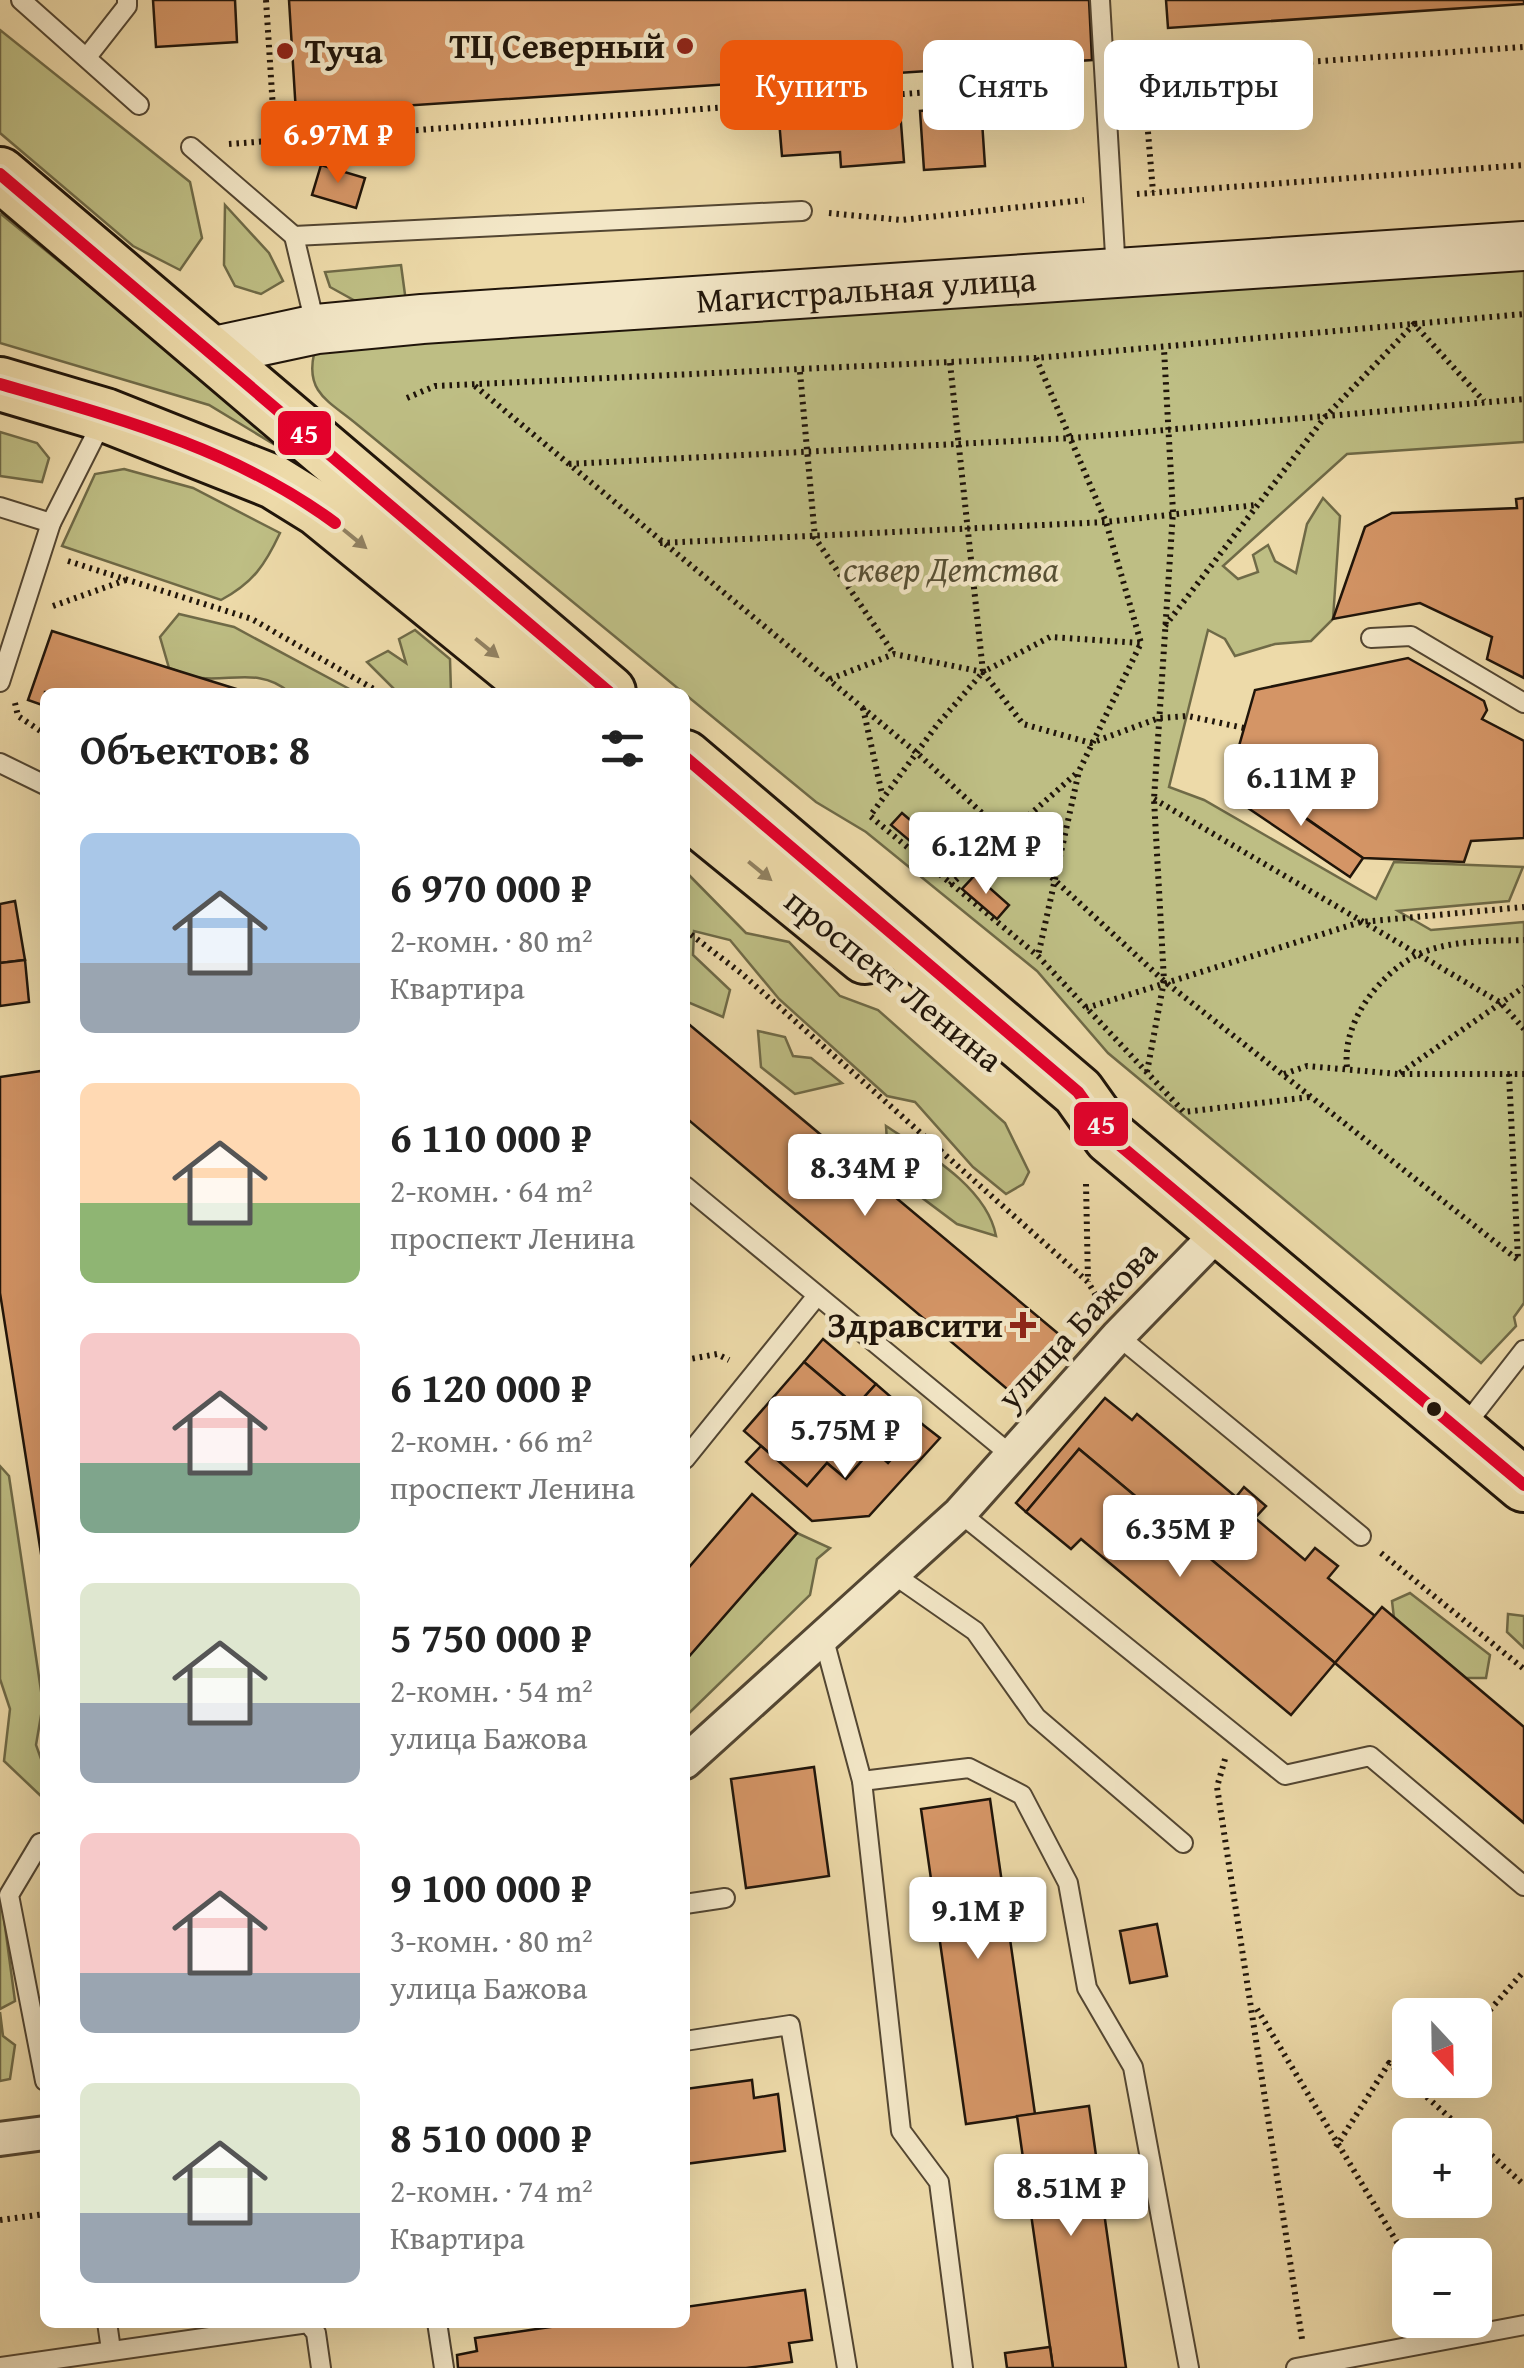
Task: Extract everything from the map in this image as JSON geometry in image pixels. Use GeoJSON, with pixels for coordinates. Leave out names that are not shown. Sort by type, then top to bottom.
{"type":"FeatureCollection","features":[{"type":"Feature","properties":{"kind":"main road"},"geometry":{"type":"LineString","coordinates":[[0,174],[604,688]]}},
{"type":"Feature","properties":{"kind":"main road","name":"Магистральная улица"},"geometry":{"type":"LineString","coordinates":[[210,352],[316,329],[1524,246]]}},
{"type":"Feature","properties":{"kind":"main road"},"geometry":{"type":"LineString","coordinates":[[0,384],[105,415],[221,458],[319,510],[537,688]]}},
{"type":"Feature","properties":{"kind":"main road","name":"проспект Ленина"},"geometry":{"type":"LineString","coordinates":[[690,762],[1078,1092],[1110,1138]]}},
{"type":"Feature","properties":{"kind":"main road","name":"проспект Ленина"},"geometry":{"type":"LineString","coordinates":[[690,814],[1058,1115],[1110,1138],[1524,1485]]}},
{"type":"Feature","properties":{"kind":"street","name":"улица Бажова"},"geometry":{"type":"LineString","coordinates":[[690,1757],[960,1513],[1118,1336],[1222,1229]]}},
{"type":"Feature","properties":{"kind":"street"},"geometry":{"type":"LineString","coordinates":[[0,2140],[40,2134]]}},
{"type":"Feature","properties":{"kind":"lane"},"geometry":{"type":"LineString","coordinates":[[21,0],[139,105]]}},
{"type":"Feature","properties":{"kind":"lane"},"geometry":{"type":"LineString","coordinates":[[87,57],[127,6],[126,0]]}},
{"type":"Feature","properties":{"kind":"lane"},"geometry":{"type":"LineString","coordinates":[[1100,0],[1104,63]]}},
{"type":"Feature","properties":{"kind":"lane"},"geometry":{"type":"LineString","coordinates":[[1108,130],[1116,273]]}},
{"type":"Feature","properties":{"kind":"lane"},"geometry":{"type":"LineString","coordinates":[[190,146],[294,236],[316,329]]}},
{"type":"Feature","properties":{"kind":"lane"},"geometry":{"type":"LineString","coordinates":[[294,236],[802,211]]}},
{"type":"Feature","properties":{"kind":"lane"},"geometry":{"type":"LineString","coordinates":[[0,682],[52,522],[105,415]]}},
{"type":"Feature","properties":{"kind":"lane"},"geometry":{"type":"LineString","coordinates":[[0,507],[52,522]]}},
{"type":"Feature","properties":{"kind":"lane"},"geometry":{"type":"LineString","coordinates":[[1371,638],[1411,636],[1524,702]]}},
{"type":"Feature","properties":{"kind":"lane"},"geometry":{"type":"LineString","coordinates":[[0,763],[40,782]]}},
{"type":"Feature","properties":{"kind":"lane"},"geometry":{"type":"LineString","coordinates":[[690,1190],[1011,1455]]}},
{"type":"Feature","properties":{"kind":"lane"},"geometry":{"type":"LineString","coordinates":[[690,1453],[816,1297]]}},
{"type":"Feature","properties":{"kind":"lane"},"geometry":{"type":"LineString","coordinates":[[1118,1336],[1361,1536]]}},
{"type":"Feature","properties":{"kind":"lane"},"geometry":{"type":"LineString","coordinates":[[1461,1431],[1524,1350]]}},
{"type":"Feature","properties":{"kind":"lane"},"geometry":{"type":"LineString","coordinates":[[960,1513],[1285,1775],[1370,1756],[1524,1886]]}},
{"type":"Feature","properties":{"kind":"lane"},"geometry":{"type":"LineString","coordinates":[[893,1574],[975,1631],[1036,1717],[1182,1843]]}},
{"type":"Feature","properties":{"kind":"lane"},"geometry":{"type":"LineString","coordinates":[[823,1636],[862,1781],[901,2132],[939,2182],[963,2368]]}},
{"type":"Feature","properties":{"kind":"lane"},"geometry":{"type":"LineString","coordinates":[[862,1781],[969,1768],[1022,1795],[1068,1883],[1087,1988],[1133,2067],[1189,2368]]}},
{"type":"Feature","properties":{"kind":"lane"},"geometry":{"type":"LineString","coordinates":[[40,1843],[9,1895],[40,2055]]}},
{"type":"Feature","properties":{"kind":"lane"},"geometry":{"type":"LineString","coordinates":[[690,1903],[725,1898]]}},
{"type":"Feature","properties":{"kind":"lane"},"geometry":{"type":"LineString","coordinates":[[690,2040],[790,2025],[847,2368]]}},
{"type":"Feature","properties":{"kind":"lane"},"geometry":{"type":"LineString","coordinates":[[1301,2367],[1524,2325]]}},
{"type":"Feature","properties":{"kind":"lane"},"geometry":{"type":"LineString","coordinates":[[109,2328],[111,2350]]}},
{"type":"Feature","properties":{"kind":"lane"},"geometry":{"type":"LineString","coordinates":[[0,2366],[272,2328]]}},
{"type":"Feature","properties":{"kind":"lane"},"geometry":{"type":"LineString","coordinates":[[312,2328],[321,2368]]}},
{"type":"Feature","properties":{"kind":"lane"},"geometry":{"type":"LineString","coordinates":[[439,2328],[444,2368]]}},
{"type":"Feature","properties":{"kind":"path"},"geometry":{"type":"LineString","coordinates":[[266,0],[275,140]]}},
{"type":"Feature","properties":{"kind":"path"},"geometry":{"type":"LineString","coordinates":[[1313,61],[1524,47]]}},
{"type":"Feature","properties":{"kind":"path"},"geometry":{"type":"LineString","coordinates":[[190,146],[1104,79]]}},
{"type":"Feature","properties":{"kind":"path"},"geometry":{"type":"LineString","coordinates":[[1148,130],[1153,192]]}},
{"type":"Feature","properties":{"kind":"path"},"geometry":{"type":"LineString","coordinates":[[802,211],[901,220],[1153,192],[1524,165]]}},
{"type":"Feature","properties":{"kind":"path"},"geometry":{"type":"LineString","coordinates":[[407,398],[435,386],[800,372],[1036,358],[1524,314]]}},
{"type":"Feature","properties":{"kind":"path"},"geometry":{"type":"LineString","coordinates":[[1414,324],[1485,402]]}},
{"type":"Feature","properties":{"kind":"path"},"geometry":{"type":"LineString","coordinates":[[1165,626],[1325,417],[1414,324]]}},
{"type":"Feature","properties":{"kind":"path"},"geometry":{"type":"LineString","coordinates":[[1147,1074],[1164,981],[1154,799],[1173,512],[1164,349]]}},
{"type":"Feature","properties":{"kind":"path"},"geometry":{"type":"LineString","coordinates":[[1036,358],[1106,522],[1142,643],[1079,771],[1038,956]]}},
{"type":"Feature","properties":{"kind":"path"},"geometry":{"type":"LineString","coordinates":[[950,363],[983,672],[1023,724],[1091,743],[1159,718],[1188,716],[1244,728]]}},
{"type":"Feature","properties":{"kind":"path"},"geometry":{"type":"LineString","coordinates":[[800,372],[815,538],[894,654]]}},
{"type":"Feature","properties":{"kind":"path"},"geometry":{"type":"LineString","coordinates":[[474,386],[660,543],[863,706],[1164,981],[1518,1260],[1509,1074]]}},
{"type":"Feature","properties":{"kind":"path"},"geometry":{"type":"LineString","coordinates":[[569,464],[1072,438],[1524,399]]}},
{"type":"Feature","properties":{"kind":"path"},"geometry":{"type":"LineString","coordinates":[[660,543],[1106,522],[1256,505]]}},
{"type":"Feature","properties":{"kind":"path"},"geometry":{"type":"LineString","coordinates":[[43,552],[252,619],[372,688]]}},
{"type":"Feature","properties":{"kind":"path"},"geometry":{"type":"LineString","coordinates":[[24,617],[127,580]]}},
{"type":"Feature","properties":{"kind":"path"},"geometry":{"type":"LineString","coordinates":[[1142,643],[1050,637],[983,672],[882,795],[870,816],[1038,956],[1184,1112],[1311,1097]]}},
{"type":"Feature","properties":{"kind":"path"},"geometry":{"type":"LineString","coordinates":[[829,679],[894,654],[983,672]]}},
{"type":"Feature","properties":{"kind":"path"},"geometry":{"type":"LineString","coordinates":[[863,706],[882,795]]}},
{"type":"Feature","properties":{"kind":"path"},"geometry":{"type":"LineString","coordinates":[[950,885],[1079,771]]}},
{"type":"Feature","properties":{"kind":"path"},"geometry":{"type":"LineString","coordinates":[[1154,799],[1502,1003],[1524,1029]]}},
{"type":"Feature","properties":{"kind":"path"},"geometry":{"type":"LineString","coordinates":[[1086,1008],[1361,922],[1524,907]]}},
{"type":"Feature","properties":{"kind":"path"},"geometry":{"type":"LineString","coordinates":[[690,934],[1088,1282],[1118,1336]]}},
{"type":"Feature","properties":{"kind":"path"},"geometry":{"type":"LineString","coordinates":[[1348,1067],[1344,1044],[1358,1013],[1386,977],[1418,954],[1482,941],[1524,940]]}},
{"type":"Feature","properties":{"kind":"path"},"geometry":{"type":"LineString","coordinates":[[1398,1074],[1524,988]]}},
{"type":"Feature","properties":{"kind":"path"},"geometry":{"type":"LineString","coordinates":[[1282,1074],[1307,1066],[1398,1074],[1524,1074]]}},
{"type":"Feature","properties":{"kind":"path"},"geometry":{"type":"LineString","coordinates":[[1086,1184],[1088,1282]]}},
{"type":"Feature","properties":{"kind":"path"},"geometry":{"type":"LineString","coordinates":[[690,1359],[716,1354],[758,1372]]}},
{"type":"Feature","properties":{"kind":"path"},"geometry":{"type":"LineString","coordinates":[[1361,1536],[1524,1669]]}},
{"type":"Feature","properties":{"kind":"path"},"geometry":{"type":"LineString","coordinates":[[1232,1734],[1218,1786],[1254,2003],[1301,2367]]}},
{"type":"Feature","properties":{"kind":"path"},"geometry":{"type":"LineString","coordinates":[[1492,2007],[1524,1970]]}},
{"type":"Feature","properties":{"kind":"path"},"geometry":{"type":"LineString","coordinates":[[1254,2003],[1394,2238]]}},
{"type":"Feature","properties":{"kind":"path"},"geometry":{"type":"LineString","coordinates":[[1336,2146],[1389,2063],[1392,2066]]}},
{"type":"Feature","properties":{"kind":"path"},"geometry":{"type":"LineString","coordinates":[[1429,2098],[1450,2118]]}},
{"type":"Feature","properties":{"kind":"path"},"geometry":{"type":"LineString","coordinates":[[1492,2155],[1524,2184]]}},
{"type":"Feature","properties":{"kind":"path"},"geometry":{"type":"LineString","coordinates":[[0,2220],[40,2215]]}},
{"type":"Feature","properties":{"kind":"green space"},"geometry":{"type":"Polygon","coordinates":[[[0,30],[190,182],[202,238],[180,270],[133,246],[0,133],[0,30]]]}},
{"type":"Feature","properties":{"kind":"green space"},"geometry":{"type":"Polygon","coordinates":[[[225,205],[269,253],[283,281],[261,294],[235,286],[224,265],[225,205]]]}},
{"type":"Feature","properties":{"kind":"green space"},"geometry":{"type":"Polygon","coordinates":[[[0,214],[310,466],[209,405],[0,343],[0,214]]]}},
{"type":"Feature","properties":{"kind":"green space"},"geometry":{"type":"Polygon","coordinates":[[[401,265],[406,302],[359,303],[330,287],[325,272],[401,265]]]}},
{"type":"Feature","properties":{"kind":"green space","name":"сквер Детства"},"geometry":{"type":"Polygon","coordinates":[[[1524,265],[1524,442],[1347,454],[1223,566],[1238,579],[1258,572],[1253,555],[1268,545],[1275,561],[1296,573],[1307,524],[1323,498],[1340,516],[1333,619],[1311,641],[1275,644],[1235,656],[1225,639],[1208,630],[1169,787],[1204,800],[1376,899],[1394,862],[1523,867],[1509,901],[1398,911],[1431,930],[1524,922],[1524,1303],[1514,1317],[1516,1326],[1481,1363],[1108,1053],[1037,971],[866,832],[816,802],[690,699],[690,688],[677,688],[330,403],[317,388],[312,368],[314,354],[330,345],[1524,265]]]}},
{"type":"Feature","properties":{"kind":"green space"},"geometry":{"type":"Polygon","coordinates":[[[0,432],[37,443],[49,458],[42,482],[0,476],[0,432]]]}},
{"type":"Feature","properties":{"kind":"green space"},"geometry":{"type":"Polygon","coordinates":[[[124,469],[193,488],[280,533],[257,572],[221,600],[62,546],[95,474],[124,469]]]}},
{"type":"Feature","properties":{"kind":"green space"},"geometry":{"type":"Polygon","coordinates":[[[179,614],[234,627],[348,688],[283,688],[257,678],[197,678],[169,668],[160,637],[179,614]]]}},
{"type":"Feature","properties":{"kind":"green space"},"geometry":{"type":"Polygon","coordinates":[[[415,630],[450,659],[451,688],[393,688],[367,662],[388,651],[406,663],[399,639],[415,630]]]}},
{"type":"Feature","properties":{"kind":"green space"},"geometry":{"type":"Polygon","coordinates":[[[690,876],[746,933],[789,942],[840,996],[878,1010],[1005,1123],[1029,1172],[1023,1184],[1006,1194],[973,1167],[915,1102],[887,1096],[779,999],[730,940],[694,931],[693,955],[730,990],[723,1017],[690,1003],[690,876]]]}},
{"type":"Feature","properties":{"kind":"green space"},"geometry":{"type":"Polygon","coordinates":[[[758,1031],[785,1037],[793,1056],[811,1058],[842,1083],[795,1094],[761,1067],[758,1031]]]}},
{"type":"Feature","properties":{"kind":"green space"},"geometry":{"type":"Polygon","coordinates":[[[886,1126],[936,1159],[968,1187],[990,1218],[996,1236],[957,1224],[889,1173],[886,1126]]]}},
{"type":"Feature","properties":{"kind":"green space"},"geometry":{"type":"Polygon","coordinates":[[[0,1466],[9,1476],[40,1684],[36,1745],[40,1756],[40,1795],[4,1761],[10,1709],[0,1679],[0,1466]]]}},
{"type":"Feature","properties":{"kind":"green space"},"geometry":{"type":"Polygon","coordinates":[[[797,1533],[830,1548],[817,1559],[810,1595],[690,1712],[690,1655],[797,1533]]]}},
{"type":"Feature","properties":{"kind":"green space"},"geometry":{"type":"Polygon","coordinates":[[[1410,1593],[1490,1655],[1486,1678],[1466,1678],[1394,1618],[1392,1601],[1410,1593]]]}},
{"type":"Feature","properties":{"kind":"green space"},"geometry":{"type":"Polygon","coordinates":[[[1508,1614],[1524,1616],[1524,1648],[1507,1632],[1508,1614]]]}},
{"type":"Feature","properties":{"kind":"green space"},"geometry":{"type":"Polygon","coordinates":[[[0,1889],[15,2001],[0,2009],[0,1889]]]}},
{"type":"Feature","properties":{"kind":"green space"},"geometry":{"type":"Polygon","coordinates":[[[0,2012],[3,2036],[15,2045],[10,2079],[0,2081],[0,2012]]]}},
{"type":"Feature","properties":{"kind":"building"},"geometry":{"type":"Polygon","coordinates":[[[153,0],[235,0],[237,42],[156,47],[153,0]]]}},
{"type":"Feature","properties":{"kind":"building"},"geometry":{"type":"Polygon","coordinates":[[[289,0],[1089,0],[1092,60],[1084,61],[1084,40],[923,40],[923,71],[903,73],[903,40],[720,40],[720,85],[296,113],[289,0]]]}},
{"type":"Feature","properties":{"kind":"building"},"geometry":{"type":"Polygon","coordinates":[[[1166,0],[1524,0],[1524,4],[1168,28],[1166,0]]]}},
{"type":"Feature","properties":{"kind":"building"},"geometry":{"type":"Polygon","coordinates":[[[920,111],[923,111],[923,130],[983,130],[985,166],[924,170],[920,111]]]}},
{"type":"Feature","properties":{"kind":"building"},"geometry":{"type":"Polygon","coordinates":[[[780,130],[902,130],[904,162],[841,167],[840,152],[782,156],[780,130]]]}},
{"type":"Feature","properties":{"kind":"building"},"geometry":{"type":"Polygon","coordinates":[[[321,165],[365,178],[356,208],[312,195],[321,165]]]}},
{"type":"Feature","properties":{"kind":"building"},"geometry":{"type":"Polygon","coordinates":[[[1524,498],[1524,678],[1487,659],[1492,637],[1420,603],[1333,619],[1365,527],[1392,513],[1517,508],[1516,499],[1524,498]]]}},
{"type":"Feature","properties":{"kind":"building"},"geometry":{"type":"Polygon","coordinates":[[[52,631],[233,688],[40,688],[40,704],[28,700],[52,631]]]}},
{"type":"Feature","properties":{"kind":"building"},"geometry":{"type":"Polygon","coordinates":[[[1408,658],[1484,701],[1487,710],[1482,719],[1524,741],[1524,838],[1471,841],[1464,862],[1363,858],[1233,767],[1255,690],[1408,658]]]}},
{"type":"Feature","properties":{"kind":"building"},"geometry":{"type":"Polygon","coordinates":[[[1253,782],[1363,858],[1350,877],[1239,802],[1253,782]]]}},
{"type":"Feature","properties":{"kind":"building"},"geometry":{"type":"Polygon","coordinates":[[[902,813],[958,861],[948,873],[891,825],[902,813]]]}},
{"type":"Feature","properties":{"kind":"building"},"geometry":{"type":"Polygon","coordinates":[[[975,875],[1009,905],[997,919],[962,889],[975,875]]]}},
{"type":"Feature","properties":{"kind":"building"},"geometry":{"type":"Polygon","coordinates":[[[15,901],[25,960],[0,963],[0,904],[15,901]]]}},
{"type":"Feature","properties":{"kind":"building"},"geometry":{"type":"Polygon","coordinates":[[[25,960],[29,1002],[0,1006],[0,963],[25,960]]]}},
{"type":"Feature","properties":{"kind":"building"},"geometry":{"type":"Polygon","coordinates":[[[690,1025],[1067,1341],[1019,1399],[690,1121],[690,1025]]]}},
{"type":"Feature","properties":{"kind":"building"},"geometry":{"type":"Polygon","coordinates":[[[40,1071],[40,1547],[0,1293],[0,1077],[40,1071]]]}},
{"type":"Feature","properties":{"kind":"building"},"geometry":{"type":"Polygon","coordinates":[[[823,1339],[876,1384],[856,1406],[804,1362],[823,1339]]]}},
{"type":"Feature","properties":{"kind":"building"},"geometry":{"type":"Polygon","coordinates":[[[804,1362],[856,1406],[876,1384],[922,1424],[888,1463],[872,1449],[846,1479],[827,1463],[807,1486],[744,1431],[804,1362]]]}},
{"type":"Feature","properties":{"kind":"building"},"geometry":{"type":"Polygon","coordinates":[[[1105,1398],[1132,1420],[1137,1414],[1236,1497],[1244,1487],[1266,1506],[1255,1518],[1305,1560],[1315,1548],[1338,1566],[1328,1578],[1375,1616],[1335,1663],[1079,1449],[1026,1512],[1016,1503],[1105,1398]]]}},
{"type":"Feature","properties":{"kind":"building"},"geometry":{"type":"Polygon","coordinates":[[[922,1424],[940,1438],[869,1516],[812,1521],[746,1462],[761,1446],[807,1486],[827,1463],[846,1479],[872,1449],[888,1463],[922,1424]]]}},
{"type":"Feature","properties":{"kind":"building"},"geometry":{"type":"Polygon","coordinates":[[[1079,1449],[1335,1663],[1291,1715],[1081,1539],[1071,1549],[1026,1512],[1079,1449]]]}},
{"type":"Feature","properties":{"kind":"building"},"geometry":{"type":"Polygon","coordinates":[[[752,1494],[797,1533],[690,1655],[690,1566],[752,1494]]]}},
{"type":"Feature","properties":{"kind":"building"},"geometry":{"type":"Polygon","coordinates":[[[1382,1607],[1524,1727],[1524,1823],[1335,1663],[1382,1607]]]}},
{"type":"Feature","properties":{"kind":"building"},"geometry":{"type":"Polygon","coordinates":[[[814,1767],[829,1876],[746,1888],[731,1779],[814,1767]]]}},
{"type":"Feature","properties":{"kind":"building"},"geometry":{"type":"Polygon","coordinates":[[[990,1799],[1035,2114],[966,2124],[921,1809],[990,1799]]]}},
{"type":"Feature","properties":{"kind":"building"},"geometry":{"type":"Polygon","coordinates":[[[1157,1924],[1167,1976],[1130,1983],[1120,1931],[1157,1924]]]}},
{"type":"Feature","properties":{"kind":"building"},"geometry":{"type":"Polygon","coordinates":[[[752,2080],[754,2098],[778,2094],[785,2151],[690,2163],[690,2088],[752,2080]]]}},
{"type":"Feature","properties":{"kind":"building"},"geometry":{"type":"Polygon","coordinates":[[[1089,2106],[1126,2368],[1053,2368],[1017,2116],[1089,2106]]]}},
{"type":"Feature","properties":{"kind":"building"},"geometry":{"type":"Polygon","coordinates":[[[805,2290],[812,2340],[789,2343],[792,2362],[746,2368],[458,2368],[457,2355],[477,2351],[475,2338],[543,2328],[690,2328],[690,2306],[805,2290]]]}},
{"type":"Feature","properties":{"kind":"building"},"geometry":{"type":"Polygon","coordinates":[[[1050,2347],[1053,2368],[1007,2368],[1005,2353],[1050,2347]]]}},
{"type":"Feature","properties":{"kind":"transit line","name":"45"},"geometry":{"type":"LineString","coordinates":[[0,174],[604,688]]}},
{"type":"Feature","properties":{"kind":"transit line","name":"45"},"geometry":{"type":"LineString","coordinates":[[0,384],[131,423],[216,455],[297,497],[335,523]]}},
{"type":"Feature","properties":{"kind":"transit line","name":"45"},"geometry":{"type":"LineString","coordinates":[[690,761],[1078,1092],[1110,1137],[1524,1485]]}},
{"type":"Feature","properties":{"kind":"place","name":"ТЦ Северный"},"geometry":{"type":"Point","coordinates":[685,46]}},
{"type":"Feature","properties":{"kind":"place","name":"Туча"},"geometry":{"type":"Point","coordinates":[285,51]}},
{"type":"Feature","properties":{"kind":"place","name":"Здравсити"},"geometry":{"type":"Point","coordinates":[1023,1325]}}]}
